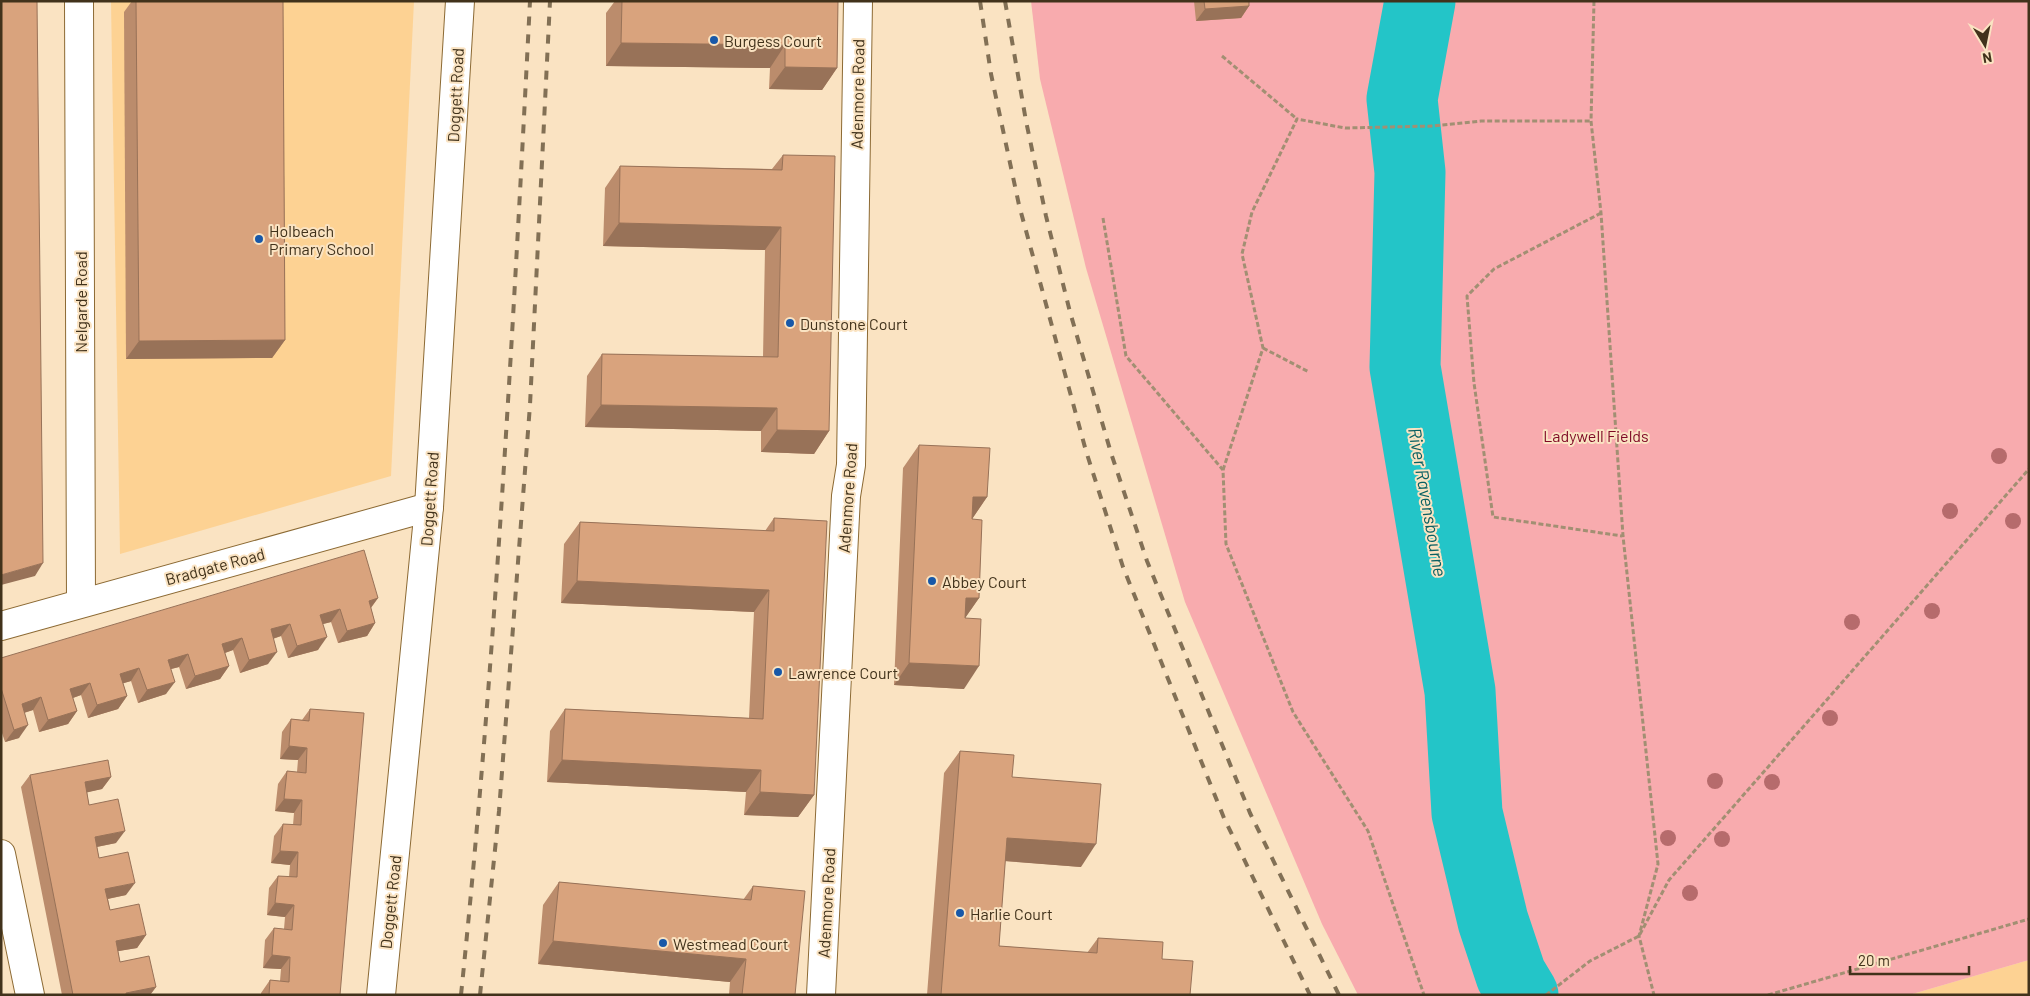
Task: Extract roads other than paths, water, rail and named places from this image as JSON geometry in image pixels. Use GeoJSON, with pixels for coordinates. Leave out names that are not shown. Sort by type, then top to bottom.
{"type":"FeatureCollection","features":[{"type":"Feature","properties":{"kind":"street","name":"Nelgarde Road"},"geometry":{"type":"LineString","coordinates":[[79,1],[81,602]]}},
{"type":"Feature","properties":{"kind":"street","name":"Doggett Road"},"geometry":{"type":"LineString","coordinates":[[381,995],[429,507],[460,1]]}},
{"type":"Feature","properties":{"kind":"street","name":"Adenmore Road"},"geometry":{"type":"LineString","coordinates":[[821,995],[846,496],[851,465],[858,1]]}},
{"type":"Feature","properties":{"kind":"street","name":"Bradgate Road"},"geometry":{"type":"LineString","coordinates":[[1,626],[81,602],[429,507]]}},
{"type":"Feature","properties":{"kind":"street"},"geometry":{"type":"LineString","coordinates":[[1,854],[30,995]]}},
{"type":"Feature","properties":{"kind":"waterway","name":"River Ravensbourne"},"geometry":{"type":"LineString","coordinates":[[1420,1],[1402,99],[1410,172],[1405,367],[1460,691],[1467,813],[1493,921],[1511,975],[1523,995]]}},
{"type":"Feature","properties":{"kind":"railway"},"geometry":{"type":"LineString","coordinates":[[461,995],[484,747],[502,498],[530,1]]}},
{"type":"Feature","properties":{"kind":"railway"},"geometry":{"type":"LineString","coordinates":[[480,995],[499,811],[530,405],[550,1]]}},
{"type":"Feature","properties":{"kind":"railway"},"geometry":{"type":"LineString","coordinates":[[980,1],[991,74],[1019,205],[1086,451],[1123,567],[1224,818],[1310,995]]}},
{"type":"Feature","properties":{"kind":"railway"},"geometry":{"type":"LineString","coordinates":[[1005,1],[1026,121],[1046,216],[1070,312],[1111,453],[1147,561],[1250,813],[1339,995]]}},
{"type":"Feature","properties":{"kind":"place","name":"Burgess Court"},"geometry":{"type":"Point","coordinates":[714,40]}},
{"type":"Feature","properties":{"kind":"place","name":"Holbeach Primary School"},"geometry":{"type":"Point","coordinates":[259,239]}},
{"type":"Feature","properties":{"kind":"place","name":"Dunstone Court"},"geometry":{"type":"Point","coordinates":[790,323]}},
{"type":"Feature","properties":{"kind":"place","name":"Abbey Court"},"geometry":{"type":"Point","coordinates":[932,581]}},
{"type":"Feature","properties":{"kind":"place","name":"Lawrence Court"},"geometry":{"type":"Point","coordinates":[778,672]}},
{"type":"Feature","properties":{"kind":"place","name":"Harlie Court"},"geometry":{"type":"Point","coordinates":[960,913]}},
{"type":"Feature","properties":{"kind":"place","name":"Westmead Court"},"geometry":{"type":"Point","coordinates":[663,943]}},
{"type":"Feature","properties":{"kind":"park label","name":"Ladywell Fields"},"geometry":{"type":"Point","coordinates":[1596,435]}}]}
